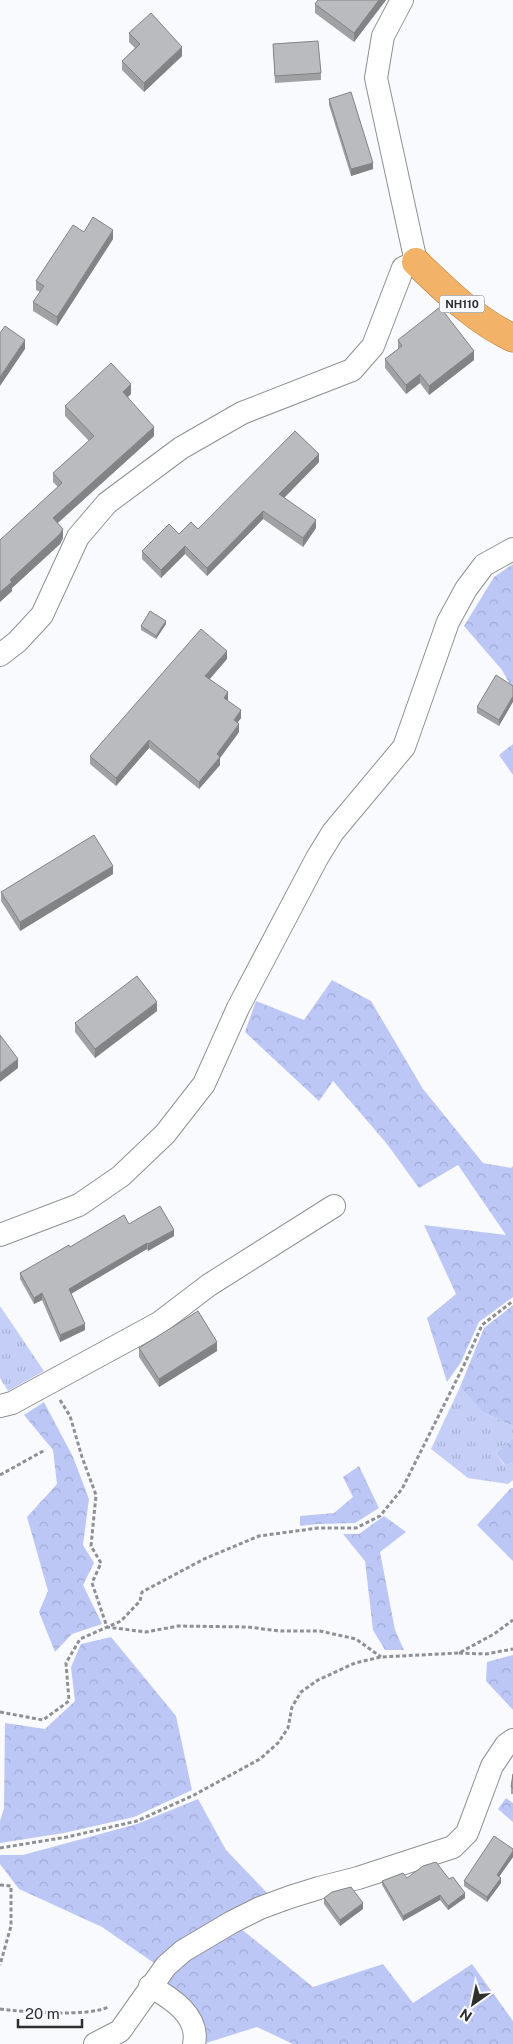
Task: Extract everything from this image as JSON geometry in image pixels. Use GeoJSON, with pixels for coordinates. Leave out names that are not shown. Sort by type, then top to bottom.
{"type":"FeatureCollection","features":[{"type":"Feature","properties":{"kind":"highway","name":"NH110"},"geometry":{"type":"LineString","coordinates":[[416,262],[457,301],[513,338]]}},
{"type":"Feature","properties":{"kind":"street"},"geometry":{"type":"LineString","coordinates":[[0,655],[17,642],[42,615],[78,536],[107,503],[181,448],[242,413],[352,370],[373,346],[403,268],[416,262],[376,78],[383,36],[402,0]]}},
{"type":"Feature","properties":{"kind":"street"},"geometry":{"type":"LineString","coordinates":[[0,1234],[79,1206],[121,1176],[165,1134],[204,1084],[238,1008],[317,858],[333,832],[404,748],[448,622],[466,590],[484,565],[513,549]]}},
{"type":"Feature","properties":{"kind":"street"},"geometry":{"type":"LineString","coordinates":[[0,1406],[12,1403],[159,1323],[209,1285],[334,1206]]}},
{"type":"Feature","properties":{"kind":"street"},"geometry":{"type":"LineString","coordinates":[[95,2044],[120,2031],[166,1966],[183,1951],[260,1908],[453,1847],[467,1833],[492,1766],[506,1745],[513,1740]]}},
{"type":"Feature","properties":{"kind":"street"},"geometry":{"type":"LineString","coordinates":[[146,1992],[169,1997],[190,2018],[196,2036],[194,2044]]}},
{"type":"Feature","properties":{"kind":"path"},"geometry":{"type":"LineString","coordinates":[[0,1712],[43,1720],[69,1701],[66,1663],[80,1639],[121,1620],[140,1601],[142,1592],[204,1559],[259,1536],[318,1528],[356,1528],[380,1516],[402,1489],[465,1364],[482,1325],[513,1301]]}},
{"type":"Feature","properties":{"kind":"path"},"geometry":{"type":"LineString","coordinates":[[50,1382],[70,1416],[96,1495],[91,1546],[101,1563],[92,1583],[107,1627]]}},
{"type":"Feature","properties":{"kind":"path"},"geometry":{"type":"LineString","coordinates":[[0,1476],[45,1450]]}},
{"type":"Feature","properties":{"kind":"path"},"geometry":{"type":"LineString","coordinates":[[459,1653],[494,1634],[513,1620]]}},
{"type":"Feature","properties":{"kind":"path"},"geometry":{"type":"LineString","coordinates":[[107,1627],[146,1632],[178,1626],[320,1631],[356,1639],[381,1656]]}},
{"type":"Feature","properties":{"kind":"path"},"geometry":{"type":"LineString","coordinates":[[0,1848],[67,1837],[137,1821],[194,1796],[260,1759],[278,1743],[288,1728],[292,1707],[301,1692],[318,1680],[354,1663],[381,1656],[459,1653],[486,1654],[513,1648]]}},
{"type":"Feature","properties":{"kind":"path"},"geometry":{"type":"LineString","coordinates":[[0,1885],[11,1886],[11,1926],[0,1965]]}},
{"type":"Feature","properties":{"kind":"path"},"geometry":{"type":"LineString","coordinates":[[0,2009],[67,2012],[102,2011],[146,1992]]}},
{"type":"Feature","properties":{"kind":"green space"},"geometry":{"type":"Polygon","coordinates":[[[513,564],[513,690],[502,670],[464,626],[494,577],[513,564]]]}},
{"type":"Feature","properties":{"kind":"green space"},"geometry":{"type":"Polygon","coordinates":[[[513,744],[513,775],[499,755],[513,744]]]}},
{"type":"Feature","properties":{"kind":"green space"},"geometry":{"type":"Polygon","coordinates":[[[332,980],[371,1001],[423,1089],[483,1163],[511,1168],[513,1166],[513,1297],[479,1322],[461,1362],[447,1382],[427,1318],[456,1294],[424,1225],[506,1235],[458,1165],[419,1188],[387,1144],[333,1081],[319,1101],[245,1032],[256,1001],[304,1020],[332,980]]]}},
{"type":"Feature","properties":{"kind":"green space"},"geometry":{"type":"Polygon","coordinates":[[[513,1305],[513,1426],[482,1412],[460,1387],[484,1328],[513,1305]]]}},
{"type":"Feature","properties":{"kind":"green space"},"geometry":{"type":"Polygon","coordinates":[[[0,1306],[44,1371],[8,1391],[0,1378],[0,1306]]]}},
{"type":"Feature","properties":{"kind":"green space"},"geometry":{"type":"Polygon","coordinates":[[[460,1387],[482,1412],[513,1426],[513,1438],[496,1453],[504,1465],[513,1463],[513,1480],[508,1484],[468,1478],[431,1449],[460,1387]]]}},
{"type":"Feature","properties":{"kind":"green space"},"geometry":{"type":"Polygon","coordinates":[[[44,1402],[73,1457],[89,1499],[83,1545],[94,1563],[83,1585],[102,1624],[72,1634],[55,1652],[39,1612],[48,1591],[27,1517],[57,1484],[53,1450],[24,1415],[44,1402]]]}},
{"type":"Feature","properties":{"kind":"green space"},"geometry":{"type":"Polygon","coordinates":[[[513,1438],[513,1463],[505,1465],[496,1453],[513,1438]]]}},
{"type":"Feature","properties":{"kind":"green space"},"geometry":{"type":"Polygon","coordinates":[[[359,1466],[379,1508],[355,1523],[300,1526],[300,1516],[334,1513],[353,1497],[343,1477],[359,1466]]]}},
{"type":"Feature","properties":{"kind":"green space"},"geometry":{"type":"Polygon","coordinates":[[[513,1488],[513,1561],[477,1525],[513,1488]]]}},
{"type":"Feature","properties":{"kind":"green space"},"geometry":{"type":"Polygon","coordinates":[[[384,1516],[406,1532],[380,1552],[395,1630],[404,1650],[385,1650],[373,1630],[365,1561],[343,1534],[359,1534],[384,1516]]]}},
{"type":"Feature","properties":{"kind":"green space"},"geometry":{"type":"Polygon","coordinates":[[[111,1637],[176,1716],[192,1790],[134,1817],[64,1833],[0,1843],[0,1821],[4,1808],[5,1723],[45,1729],[75,1701],[71,1667],[81,1644],[111,1637]]]}},
{"type":"Feature","properties":{"kind":"green space"},"geometry":{"type":"Polygon","coordinates":[[[513,1655],[513,1710],[486,1681],[487,1662],[513,1655]]]}},
{"type":"Feature","properties":{"kind":"green space"},"geometry":{"type":"Polygon","coordinates":[[[506,1798],[513,1803],[513,1822],[498,1809],[506,1798]]]}},
{"type":"Feature","properties":{"kind":"green space"},"geometry":{"type":"Polygon","coordinates":[[[198,1799],[226,1850],[271,1897],[157,1965],[102,1927],[19,1889],[0,1864],[0,1855],[23,1855],[137,1824],[198,1799]]]}},
{"type":"Feature","properties":{"kind":"green space"},"geometry":{"type":"Polygon","coordinates":[[[240,1928],[313,1987],[383,1964],[413,2003],[472,1964],[513,2021],[513,2044],[293,2044],[257,2027],[203,2044],[163,1982],[174,1966],[240,1928]]]}},
{"type":"Feature","properties":{"kind":"building"},"geometry":{"type":"Polygon","coordinates":[[[318,0],[379,0],[354,33],[315,4],[318,0]]]}},
{"type":"Feature","properties":{"kind":"building"},"geometry":{"type":"Polygon","coordinates":[[[151,13],[182,47],[144,83],[122,61],[140,44],[129,33],[151,13]]]}},
{"type":"Feature","properties":{"kind":"building"},"geometry":{"type":"Polygon","coordinates":[[[318,41],[321,73],[275,76],[273,44],[318,41]]]}},
{"type":"Feature","properties":{"kind":"building"},"geometry":{"type":"Polygon","coordinates":[[[351,92],[373,163],[351,169],[329,99],[351,92]]]}},
{"type":"Feature","properties":{"kind":"building"},"geometry":{"type":"Polygon","coordinates":[[[93,217],[113,230],[57,317],[33,302],[44,286],[36,281],[73,225],[84,232],[93,217]]]}},
{"type":"Feature","properties":{"kind":"building"},"geometry":{"type":"Polygon","coordinates":[[[440,307],[474,351],[429,386],[420,374],[406,385],[385,359],[402,346],[398,340],[440,307]]]}},
{"type":"Feature","properties":{"kind":"building"},"geometry":{"type":"Polygon","coordinates":[[[5,326],[25,340],[0,377],[0,333],[5,326]]]}},
{"type":"Feature","properties":{"kind":"building"},"geometry":{"type":"Polygon","coordinates":[[[111,363],[131,384],[123,392],[154,427],[53,518],[63,529],[60,534],[10,580],[12,582],[0,592],[0,540],[62,483],[53,473],[94,436],[65,406],[111,363]]]}},
{"type":"Feature","properties":{"kind":"building"},"geometry":{"type":"Polygon","coordinates":[[[295,431],[319,454],[279,494],[316,520],[303,538],[263,511],[207,568],[185,546],[161,570],[142,551],[169,524],[179,534],[191,522],[198,529],[295,431]]]}},
{"type":"Feature","properties":{"kind":"building"},"geometry":{"type":"Polygon","coordinates":[[[150,611],[166,621],[156,636],[141,626],[150,611]]]}},
{"type":"Feature","properties":{"kind":"building"},"geometry":{"type":"Polygon","coordinates":[[[201,629],[227,651],[205,676],[228,692],[224,698],[241,710],[234,720],[239,724],[217,754],[220,757],[199,782],[149,740],[116,778],[90,756],[201,629]]]}},
{"type":"Feature","properties":{"kind":"building"},"geometry":{"type":"Polygon","coordinates":[[[496,675],[513,686],[513,696],[499,720],[477,707],[496,675]]]}},
{"type":"Feature","properties":{"kind":"building"},"geometry":{"type":"Polygon","coordinates":[[[94,835],[113,866],[20,922],[1,892],[94,835]]]}},
{"type":"Feature","properties":{"kind":"building"},"geometry":{"type":"Polygon","coordinates":[[[137,976],[157,1002],[95,1049],[75,1023],[137,976]]]}},
{"type":"Feature","properties":{"kind":"building"},"geometry":{"type":"Polygon","coordinates":[[[0,1035],[18,1059],[0,1073],[0,1035]]]}},
{"type":"Feature","properties":{"kind":"building"},"geometry":{"type":"Polygon","coordinates":[[[160,1206],[174,1230],[147,1243],[69,1289],[85,1324],[60,1335],[42,1293],[34,1298],[20,1273],[69,1245],[70,1247],[124,1215],[129,1224],[160,1206]]]}},
{"type":"Feature","properties":{"kind":"building"},"geometry":{"type":"Polygon","coordinates":[[[198,1311],[217,1342],[159,1379],[139,1348],[198,1311]]]}},
{"type":"Feature","properties":{"kind":"building"},"geometry":{"type":"Polygon","coordinates":[[[494,1836],[513,1849],[513,1851],[497,1875],[501,1878],[487,1897],[464,1881],[494,1836]]]}},
{"type":"Feature","properties":{"kind":"building"},"geometry":{"type":"Polygon","coordinates":[[[436,1862],[449,1879],[453,1877],[465,1893],[448,1906],[440,1895],[403,1916],[382,1881],[403,1873],[407,1878],[423,1866],[436,1862]]]}},
{"type":"Feature","properties":{"kind":"building"},"geometry":{"type":"Polygon","coordinates":[[[351,1887],[363,1903],[340,1920],[324,1898],[332,1892],[351,1887]]]}}]}
